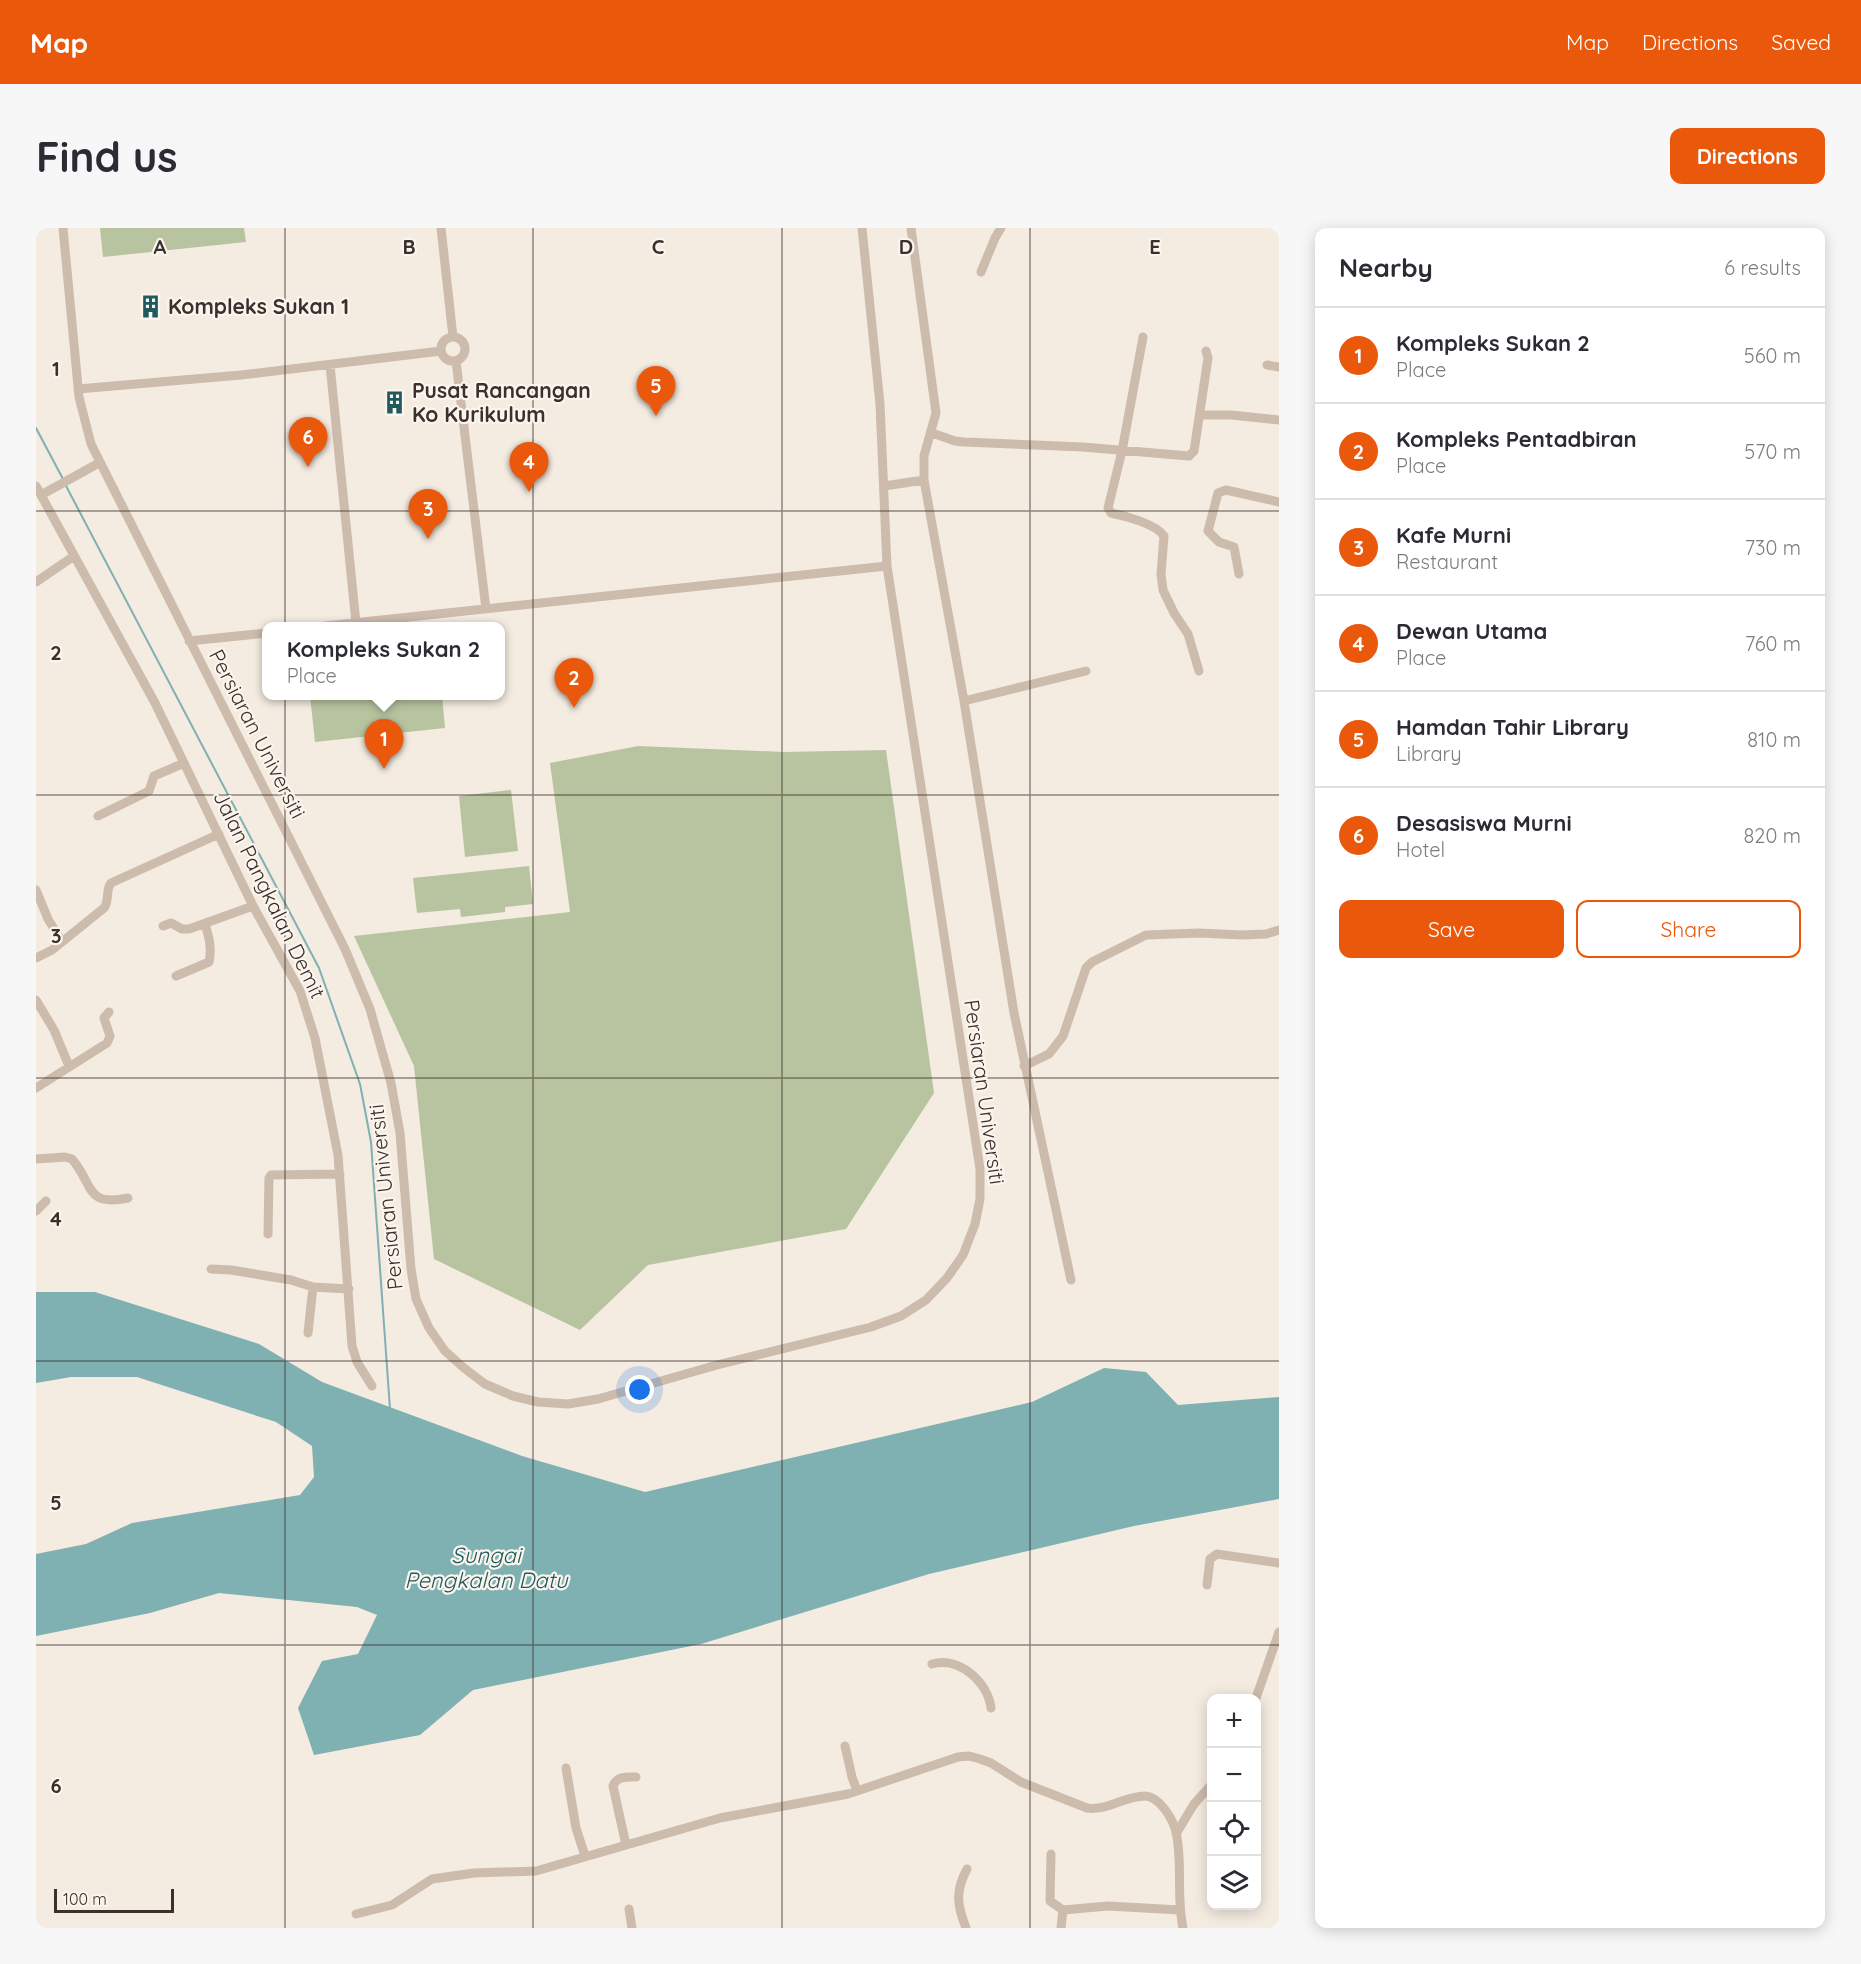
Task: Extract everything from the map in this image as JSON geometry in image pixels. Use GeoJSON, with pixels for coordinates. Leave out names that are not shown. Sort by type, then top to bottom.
{"type":"FeatureCollection","features":[{"type":"Feature","properties":{"kind":"street","name":"Persiaran Universiti"},"geometry":{"type":"LineString","coordinates":[[63,228],[78,389],[86,429],[99,463],[345,950],[370,1009],[391,1083],[400,1133],[411,1269],[416,1299],[429,1328],[445,1351],[485,1384],[513,1396],[538,1402],[568,1404],[598,1399],[717,1365],[871,1327],[901,1316],[926,1300],[947,1278],[963,1255],[975,1224],[980,1199],[980,1169],[887,566],[880,404],[862,228]]}},
{"type":"Feature","properties":{"kind":"street"},"geometry":{"type":"LineString","coordinates":[[441,228],[453,337]]}},
{"type":"Feature","properties":{"kind":"street"},"geometry":{"type":"LineString","coordinates":[[910,228],[936,407],[936,419],[924,456],[924,480],[964,700],[1014,1013],[1071,1280]]}},
{"type":"Feature","properties":{"kind":"street"},"geometry":{"type":"LineString","coordinates":[[981,272],[1001,228]]}},
{"type":"Feature","properties":{"kind":"street"},"geometry":{"type":"LineString","coordinates":[[453,337],[463,342],[465,349],[463,357],[456,361],[448,360],[441,351],[445,340],[453,337]]}},
{"type":"Feature","properties":{"kind":"street"},"geometry":{"type":"LineString","coordinates":[[1143,337],[1122,451],[1108,508],[1111,513],[1155,528],[1164,536],[1161,574],[1163,590],[1188,634],[1199,671]]}},
{"type":"Feature","properties":{"kind":"street"},"geometry":{"type":"LineString","coordinates":[[78,389],[240,375],[441,351]]}},
{"type":"Feature","properties":{"kind":"street"},"geometry":{"type":"LineString","coordinates":[[932,433],[964,442],[1083,447],[1191,455],[1194,451],[1200,415],[1208,358],[1206,351]]}},
{"type":"Feature","properties":{"kind":"street"},"geometry":{"type":"LineString","coordinates":[[456,361],[486,609]]}},
{"type":"Feature","properties":{"kind":"street"},"geometry":{"type":"LineString","coordinates":[[330,365],[356,622]]}},
{"type":"Feature","properties":{"kind":"street"},"geometry":{"type":"LineString","coordinates":[[1268,365],[1279,367]]}},
{"type":"Feature","properties":{"kind":"street"},"geometry":{"type":"LineString","coordinates":[[1200,415],[1231,414],[1278,420],[1279,409]]}},
{"type":"Feature","properties":{"kind":"street"},"geometry":{"type":"LineString","coordinates":[[41,495],[99,463]]}},
{"type":"Feature","properties":{"kind":"street"},"geometry":{"type":"LineString","coordinates":[[884,486],[924,480]]}},
{"type":"Feature","properties":{"kind":"street","name":"Jalan Pangkalan Demit"},"geometry":{"type":"LineString","coordinates":[[36,486],[155,703],[253,906],[300,991],[315,1038],[340,1174],[352,1346],[357,1362],[372,1386]]}},
{"type":"Feature","properties":{"kind":"street"},"geometry":{"type":"LineString","coordinates":[[1239,574],[1234,547],[1219,542],[1208,531],[1218,493],[1226,490],[1279,502]]}},
{"type":"Feature","properties":{"kind":"street"},"geometry":{"type":"LineString","coordinates":[[36,582],[74,556]]}},
{"type":"Feature","properties":{"kind":"street"},"geometry":{"type":"LineString","coordinates":[[365,622],[887,566]]}},
{"type":"Feature","properties":{"kind":"street"},"geometry":{"type":"LineString","coordinates":[[189,641],[262,634]]}},
{"type":"Feature","properties":{"kind":"street"},"geometry":{"type":"LineString","coordinates":[[964,700],[1086,671]]}},
{"type":"Feature","properties":{"kind":"street"},"geometry":{"type":"LineString","coordinates":[[98,816],[149,791],[154,776],[184,763]]}},
{"type":"Feature","properties":{"kind":"street"},"geometry":{"type":"LineString","coordinates":[[36,958],[52,950],[104,908],[111,884],[219,834]]}},
{"type":"Feature","properties":{"kind":"street"},"geometry":{"type":"LineString","coordinates":[[36,890],[48,919],[62,942]]}},
{"type":"Feature","properties":{"kind":"street"},"geometry":{"type":"LineString","coordinates":[[163,926],[171,922],[185,929],[253,906]]}},
{"type":"Feature","properties":{"kind":"street"},"geometry":{"type":"LineString","coordinates":[[176,976],[205,966],[209,962],[210,938],[205,924]]}},
{"type":"Feature","properties":{"kind":"street"},"geometry":{"type":"LineString","coordinates":[[1024,1066],[1049,1053],[1064,1036],[1086,968],[1092,962],[1146,935],[1199,933],[1250,935],[1279,930]]}},
{"type":"Feature","properties":{"kind":"street"},"geometry":{"type":"LineString","coordinates":[[36,1000],[54,1030],[69,1066]]}},
{"type":"Feature","properties":{"kind":"street"},"geometry":{"type":"LineString","coordinates":[[36,1088],[110,1040],[105,1018],[109,1012]]}},
{"type":"Feature","properties":{"kind":"street"},"geometry":{"type":"LineString","coordinates":[[36,1159],[65,1157],[72,1159],[94,1195],[100,1200],[114,1201],[128,1198]]}},
{"type":"Feature","properties":{"kind":"street"},"geometry":{"type":"LineString","coordinates":[[268,1234],[269,1178],[272,1175],[340,1174]]}},
{"type":"Feature","properties":{"kind":"street"},"geometry":{"type":"LineString","coordinates":[[36,1211],[46,1201]]}},
{"type":"Feature","properties":{"kind":"street"},"geometry":{"type":"LineString","coordinates":[[212,1269],[291,1280],[313,1287],[349,1289]]}},
{"type":"Feature","properties":{"kind":"street"},"geometry":{"type":"LineString","coordinates":[[308,1332],[313,1287]]}},
{"type":"Feature","properties":{"kind":"street"},"geometry":{"type":"LineString","coordinates":[[1207,1585],[1210,1559],[1217,1554],[1279,1563]]}},
{"type":"Feature","properties":{"kind":"street"},"geometry":{"type":"LineString","coordinates":[[1257,1694],[1279,1632]]}},
{"type":"Feature","properties":{"kind":"street"},"geometry":{"type":"LineString","coordinates":[[932,1664],[948,1662],[967,1671],[988,1693],[991,1708]]}},
{"type":"Feature","properties":{"kind":"street"},"geometry":{"type":"LineString","coordinates":[[845,1746],[857,1791]]}},
{"type":"Feature","properties":{"kind":"street"},"geometry":{"type":"LineString","coordinates":[[356,1914],[392,1905],[432,1879],[474,1873],[536,1871],[720,1818],[857,1791],[944,1761],[969,1756],[991,1763],[1021,1782],[1087,1808],[1106,1808],[1147,1795],[1160,1804],[1175,1828],[1183,1928]]}},
{"type":"Feature","properties":{"kind":"street"},"geometry":{"type":"LineString","coordinates":[[566,1768],[576,1828],[585,1856]]}},
{"type":"Feature","properties":{"kind":"street"},"geometry":{"type":"LineString","coordinates":[[626,1845],[613,1786],[615,1780],[619,1778],[636,1777]]}},
{"type":"Feature","properties":{"kind":"street"},"geometry":{"type":"LineString","coordinates":[[1176,1834],[1194,1803],[1207,1789]]}},
{"type":"Feature","properties":{"kind":"street"},"geometry":{"type":"LineString","coordinates":[[1051,1854],[1050,1901],[1063,1910],[1107,1906],[1180,1910]]}},
{"type":"Feature","properties":{"kind":"street"},"geometry":{"type":"LineString","coordinates":[[966,1928],[958,1901],[959,1888],[967,1869]]}},
{"type":"Feature","properties":{"kind":"street"},"geometry":{"type":"LineString","coordinates":[[629,1909],[632,1928]]}},
{"type":"Feature","properties":{"kind":"street"},"geometry":{"type":"LineString","coordinates":[[1060,1928],[1063,1910]]}},
{"type":"Feature","properties":{"kind":"green space"},"geometry":{"type":"Polygon","coordinates":[[[100,228],[244,228],[246,242],[103,257],[100,228]]]}},
{"type":"Feature","properties":{"kind":"green space"},"geometry":{"type":"Polygon","coordinates":[[[310,700],[442,700],[445,728],[315,742],[310,700]]]}},
{"type":"Feature","properties":{"kind":"green space"},"geometry":{"type":"Polygon","coordinates":[[[638,746],[784,752],[886,750],[934,1093],[846,1229],[648,1265],[580,1330],[434,1259],[414,1066],[354,936],[570,912],[550,763],[638,746]]]}},
{"type":"Feature","properties":{"kind":"green space"},"geometry":{"type":"Polygon","coordinates":[[[511,790],[518,851],[465,857],[459,796],[511,790]]]}},
{"type":"Feature","properties":{"kind":"green space"},"geometry":{"type":"Polygon","coordinates":[[[529,866],[533,904],[505,907],[505,912],[461,917],[460,909],[417,913],[413,878],[529,866]]]}},
{"type":"Feature","properties":{"kind":"water","name":"Sungai Pengkalan Datu"},"geometry":{"type":"Polygon","coordinates":[[[36,1292],[95,1292],[259,1344],[322,1382],[522,1456],[645,1492],[1032,1402],[1104,1368],[1146,1372],[1178,1405],[1279,1397],[1279,1499],[1134,1526],[929,1574],[701,1644],[473,1690],[420,1735],[314,1755],[298,1708],[322,1661],[358,1654],[377,1615],[357,1607],[219,1593],[150,1613],[36,1636],[36,1554],[86,1544],[132,1523],[300,1495],[314,1477],[312,1446],[276,1422],[137,1377],[71,1377],[36,1383],[36,1292]]]}},
{"type":"Feature","properties":{"kind":"waterway"},"geometry":{"type":"LineString","coordinates":[[36,428],[63,479]]}},
{"type":"Feature","properties":{"kind":"waterway"},"geometry":{"type":"LineString","coordinates":[[65,484],[319,968],[360,1084],[371,1142],[390,1409]]}},
{"type":"Feature","properties":{"kind":"place","name":"Kompleks Sukan 1"},"geometry":{"type":"Point","coordinates":[150,307]}},
{"type":"Feature","properties":{"kind":"place","name":"Pusat Rancangan Ko Kurikulum"},"geometry":{"type":"Point","coordinates":[394,403]}},
{"type":"Feature","properties":{"kind":"place","name":"Hamdan Tahir Library"},"geometry":{"type":"Point","coordinates":[656,416]}},
{"type":"Feature","properties":{"kind":"place","name":"Desasiswa Murni"},"geometry":{"type":"Point","coordinates":[308,467]}},
{"type":"Feature","properties":{"kind":"place","name":"Dewan Utama"},"geometry":{"type":"Point","coordinates":[529,492]}},
{"type":"Feature","properties":{"kind":"place","name":"Kafe Murni"},"geometry":{"type":"Point","coordinates":[428,539]}},
{"type":"Feature","properties":{"kind":"place","name":"Kompleks Pentadbiran"},"geometry":{"type":"Point","coordinates":[574,708]}},
{"type":"Feature","properties":{"kind":"place","name":"Kompleks Sukan 2"},"geometry":{"type":"Point","coordinates":[384,769]}}]}
